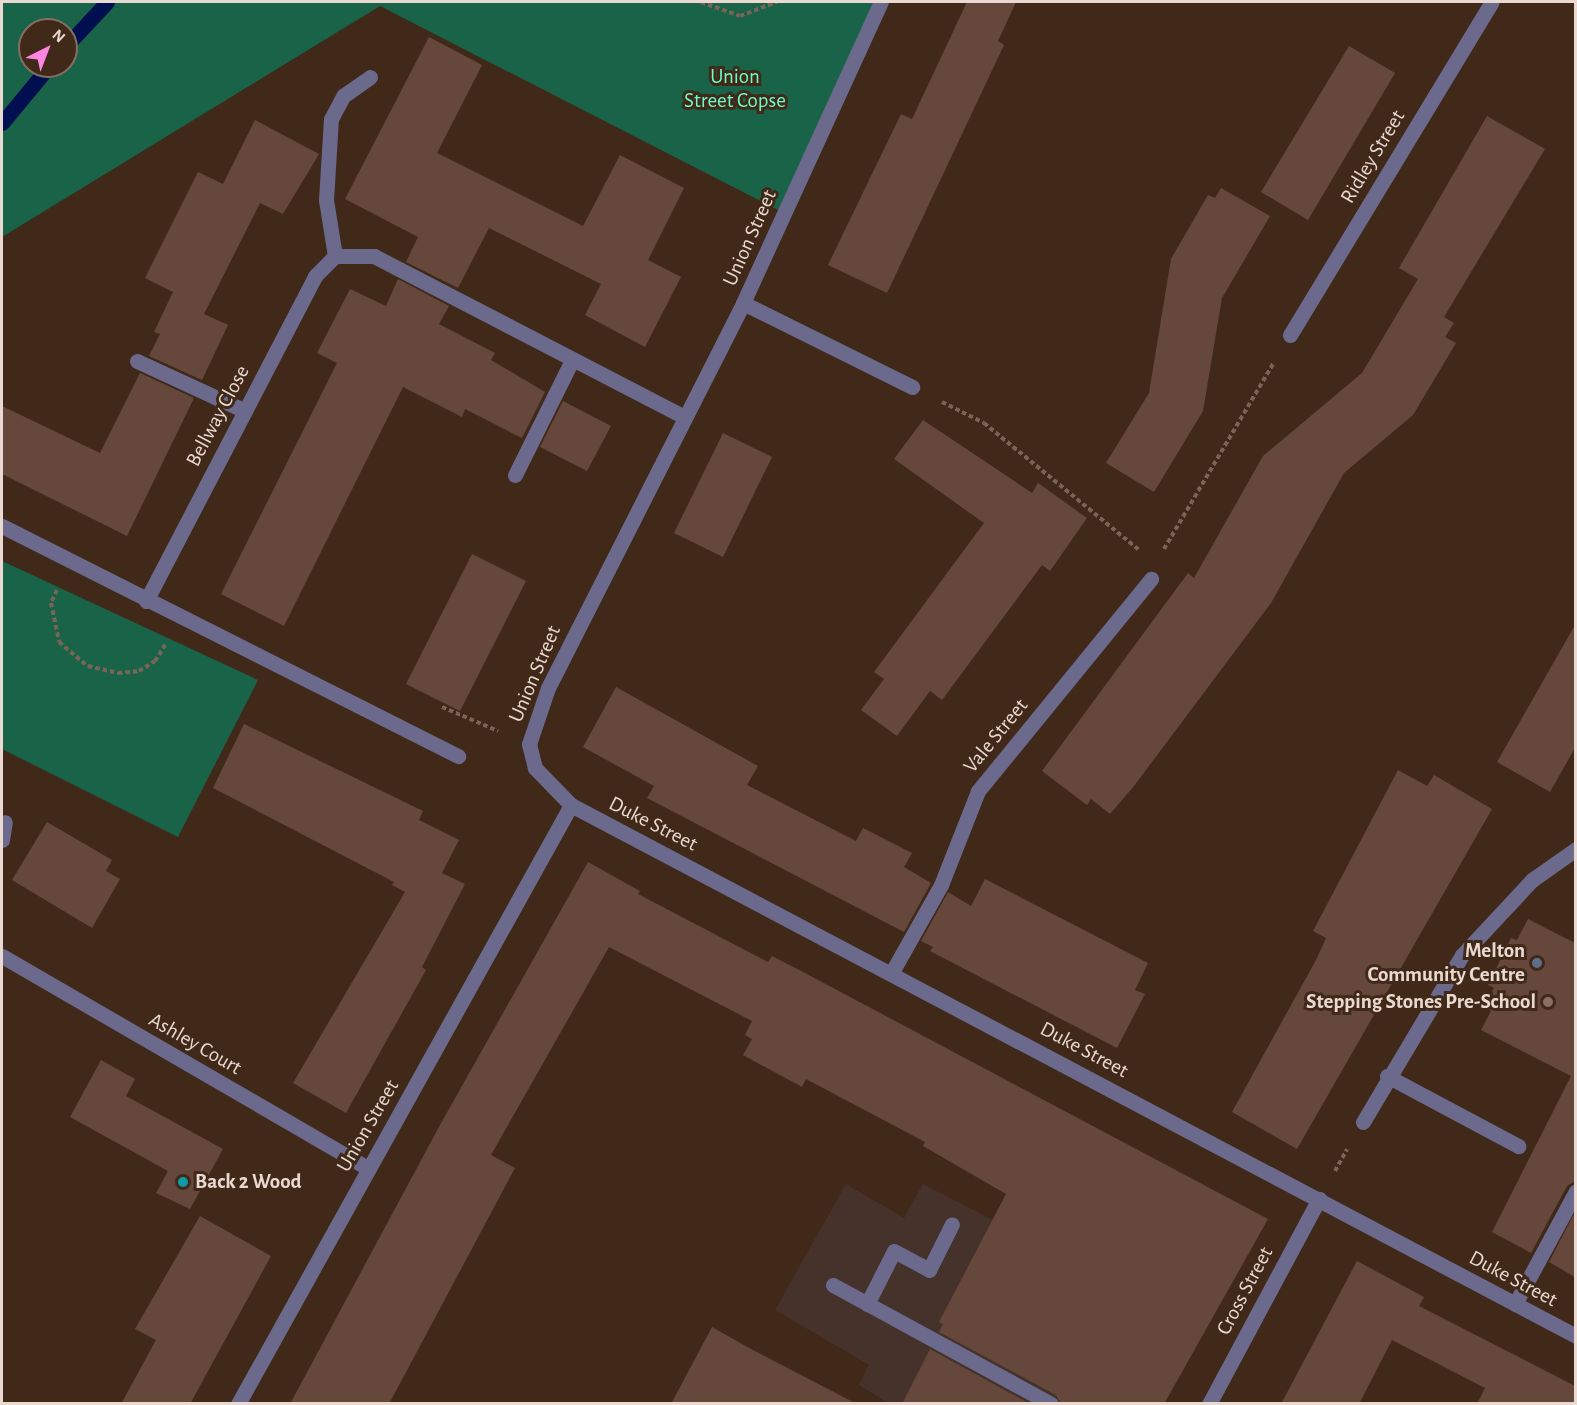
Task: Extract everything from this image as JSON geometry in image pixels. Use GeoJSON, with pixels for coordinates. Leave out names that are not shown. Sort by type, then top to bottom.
{"type":"FeatureCollection","features":[{"type":"Feature","properties":{"kind":"street","name":"Union Street"},"geometry":{"type":"LineString","coordinates":[[238,1404],[571,805],[535,768],[529,744],[548,688],[743,303],[881,2]]}},
{"type":"Feature","properties":{"kind":"street","name":"Ridley Street"},"geometry":{"type":"LineString","coordinates":[[1290,335],[1492,2]]}},
{"type":"Feature","properties":{"kind":"street"},"geometry":{"type":"LineString","coordinates":[[370,77],[343,96],[331,119],[326,200],[335,256],[375,256],[686,417]]}},
{"type":"Feature","properties":{"kind":"street","name":"Bellway Close"},"geometry":{"type":"LineString","coordinates":[[146,601],[315,276],[335,256]]}},
{"type":"Feature","properties":{"kind":"street"},"geometry":{"type":"LineString","coordinates":[[743,303],[912,387]]}},
{"type":"Feature","properties":{"kind":"street"},"geometry":{"type":"LineString","coordinates":[[515,475],[573,360]]}},
{"type":"Feature","properties":{"kind":"street"},"geometry":{"type":"LineString","coordinates":[[136,361],[245,411]]}},
{"type":"Feature","properties":{"kind":"street"},"geometry":{"type":"LineString","coordinates":[[2,526],[146,601],[458,756]]}},
{"type":"Feature","properties":{"kind":"street","name":"Vale Street"},"geometry":{"type":"LineString","coordinates":[[892,972],[941,885],[978,791],[1151,579]]}},
{"type":"Feature","properties":{"kind":"street","name":"Duke Street"},"geometry":{"type":"LineString","coordinates":[[571,805],[892,972],[1575,1336]]}},
{"type":"Feature","properties":{"kind":"street"},"geometry":{"type":"LineString","coordinates":[[2,840],[5,822]]}},
{"type":"Feature","properties":{"kind":"street"},"geometry":{"type":"LineString","coordinates":[[1362,1122],[1387,1076],[1462,955],[1532,880],[1575,849]]}},
{"type":"Feature","properties":{"kind":"street","name":"Ashley Court"},"geometry":{"type":"LineString","coordinates":[[2,956],[368,1168]]}},
{"type":"Feature","properties":{"kind":"street"},"geometry":{"type":"LineString","coordinates":[[1387,1076],[1518,1146]]}},
{"type":"Feature","properties":{"kind":"street"},"geometry":{"type":"LineString","coordinates":[[1515,1304],[1575,1191]]}},
{"type":"Feature","properties":{"kind":"street","name":"Cross Street"},"geometry":{"type":"LineString","coordinates":[[1209,1404],[1319,1199]]}},
{"type":"Feature","properties":{"kind":"street"},"geometry":{"type":"LineString","coordinates":[[867,1304],[894,1251],[929,1270],[952,1224]]}},
{"type":"Feature","properties":{"kind":"street"},"geometry":{"type":"LineString","coordinates":[[833,1285],[1051,1404]]}},
{"type":"Feature","properties":{"kind":"path"},"geometry":{"type":"LineString","coordinates":[[701,2],[740,16],[777,2]]}},
{"type":"Feature","properties":{"kind":"path"},"geometry":{"type":"LineString","coordinates":[[1151,579],[1156,563],[1290,335]]}},
{"type":"Feature","properties":{"kind":"path"},"geometry":{"type":"LineString","coordinates":[[912,387],[984,423],[1156,563]]}},
{"type":"Feature","properties":{"kind":"path"},"geometry":{"type":"LineString","coordinates":[[71,562],[51,603],[59,642],[88,666],[118,673],[139,671],[155,661],[180,618]]}},
{"type":"Feature","properties":{"kind":"path"},"geometry":{"type":"LineString","coordinates":[[1319,1199],[1362,1122]]}},
{"type":"Feature","properties":{"kind":"shaded area"},"geometry":{"type":"Polygon","coordinates":[[[846,1184],[904,1218],[923,1184],[1122,1287],[1104,1321],[1185,1366],[1164,1403],[888,1403],[859,1385],[869,1365],[775,1310],[846,1184]]]}},
{"type":"Feature","properties":{"kind":"green space","name":"Union Street Copse"},"geometry":{"type":"Polygon","coordinates":[[[2,2],[875,2],[778,210],[380,6],[2,237],[2,2]]]}},
{"type":"Feature","properties":{"kind":"green space"},"geometry":{"type":"Polygon","coordinates":[[[2,561],[258,680],[178,837],[2,749],[2,561]]]}},
{"type":"Feature","properties":{"kind":"building"},"geometry":{"type":"Polygon","coordinates":[[[967,2],[1016,2],[998,41],[1004,45],[887,293],[828,265],[901,114],[912,119],[967,2]]]}},
{"type":"Feature","properties":{"kind":"building"},"geometry":{"type":"Polygon","coordinates":[[[429,37],[482,65],[437,153],[583,226],[620,155],[684,188],[648,260],[681,277],[645,347],[585,315],[601,284],[489,228],[458,288],[406,262],[418,237],[345,199],[429,37]]]}},
{"type":"Feature","properties":{"kind":"building"},"geometry":{"type":"Polygon","coordinates":[[[1349,46],[1395,73],[1308,220],[1261,192],[1349,46]]]}},
{"type":"Feature","properties":{"kind":"building"},"geometry":{"type":"Polygon","coordinates":[[[1487,116],[1545,149],[1444,317],[1454,323],[1445,337],[1456,343],[1413,415],[1344,473],[1271,603],[1134,786],[1110,814],[1091,799],[1087,805],[1042,771],[1188,573],[1194,578],[1263,456],[1362,373],[1418,279],[1399,268],[1487,116]]]}},
{"type":"Feature","properties":{"kind":"building"},"geometry":{"type":"Polygon","coordinates":[[[255,120],[319,154],[283,214],[260,203],[204,314],[228,325],[202,380],[149,356],[160,334],[154,332],[173,292],[145,278],[198,172],[223,184],[255,120]]]}},
{"type":"Feature","properties":{"kind":"building"},"geometry":{"type":"Polygon","coordinates":[[[1221,188],[1270,216],[1222,298],[1203,411],[1154,492],[1106,463],[1149,393],[1171,259],[1208,195],[1215,198],[1221,188]]]}},
{"type":"Feature","properties":{"kind":"building"},"geometry":{"type":"Polygon","coordinates":[[[398,279],[449,306],[439,324],[495,353],[491,360],[545,392],[522,438],[465,409],[462,417],[403,387],[284,626],[221,594],[337,363],[317,353],[350,289],[386,306],[398,279]]]}},
{"type":"Feature","properties":{"kind":"building"},"geometry":{"type":"Polygon","coordinates":[[[140,373],[194,398],[127,536],[2,474],[2,406],[100,453],[140,373]]]}},
{"type":"Feature","properties":{"kind":"building"},"geometry":{"type":"Polygon","coordinates":[[[563,401],[611,426],[587,471],[540,447],[563,401]]]}},
{"type":"Feature","properties":{"kind":"building"},"geometry":{"type":"Polygon","coordinates":[[[923,420],[1032,493],[1038,483],[1087,518],[1050,571],[1042,565],[942,700],[930,691],[897,736],[861,710],[884,679],[874,672],[984,523],[894,459],[923,420]]]}},
{"type":"Feature","properties":{"kind":"building"},"geometry":{"type":"Polygon","coordinates":[[[723,433],[772,457],[723,557],[674,533],[723,433]]]}},
{"type":"Feature","properties":{"kind":"building"},"geometry":{"type":"Polygon","coordinates":[[[472,554],[526,581],[460,711],[406,684],[472,554]]]}},
{"type":"Feature","properties":{"kind":"building"},"geometry":{"type":"Polygon","coordinates":[[[1575,625],[1575,748],[1550,792],[1497,762],[1575,625]]]}},
{"type":"Feature","properties":{"kind":"building"},"geometry":{"type":"Polygon","coordinates":[[[616,687],[758,766],[747,785],[856,841],[863,828],[912,853],[904,867],[931,883],[904,932],[647,798],[654,786],[583,747],[616,687]]]}},
{"type":"Feature","properties":{"kind":"building"},"geometry":{"type":"Polygon","coordinates":[[[244,724],[423,811],[419,820],[459,840],[442,873],[465,884],[422,967],[426,970],[346,1113],[293,1083],[405,892],[392,885],[394,882],[213,788],[244,724]]]}},
{"type":"Feature","properties":{"kind":"building"},"geometry":{"type":"Polygon","coordinates":[[[1398,770],[1427,786],[1434,775],[1492,809],[1297,1149],[1232,1112],[1316,960],[1326,938],[1313,931],[1398,770]]]}},
{"type":"Feature","properties":{"kind":"building"},"geometry":{"type":"Polygon","coordinates":[[[47,822],[112,860],[106,871],[120,879],[92,928],[12,880],[47,822]]]}},
{"type":"Feature","properties":{"kind":"building"},"geometry":{"type":"Polygon","coordinates":[[[588,862],[640,891],[638,894],[768,962],[772,956],[1268,1219],[1164,1404],[1061,1404],[1056,1395],[939,1332],[943,1324],[939,1322],[1006,1194],[923,1146],[925,1142],[806,1079],[802,1087],[743,1055],[752,1039],[745,1035],[752,1021],[609,947],[491,1155],[515,1168],[389,1404],[290,1404],[440,1125],[588,862]]]}},
{"type":"Feature","properties":{"kind":"building"},"geometry":{"type":"Polygon","coordinates":[[[985,879],[1148,963],[1135,990],[1145,994],[1117,1048],[930,951],[933,947],[921,941],[948,892],[971,906],[985,879]]]}},
{"type":"Feature","properties":{"kind":"building"},"geometry":{"type":"Polygon","coordinates":[[[1528,919],[1575,943],[1575,1181],[1567,1186],[1531,1253],[1492,1232],[1571,1076],[1481,1030],[1491,1011],[1484,1008],[1494,988],[1488,985],[1511,938],[1517,940],[1528,919]]]}},
{"type":"Feature","properties":{"kind":"building"},"geometry":{"type":"Polygon","coordinates":[[[101,1060],[135,1079],[126,1096],[223,1149],[190,1209],[156,1193],[168,1171],[70,1117],[101,1060]]]}},
{"type":"Feature","properties":{"kind":"building"},"geometry":{"type":"Polygon","coordinates":[[[1575,1212],[1575,1277],[1549,1262],[1575,1212]]]}},
{"type":"Feature","properties":{"kind":"building"},"geometry":{"type":"Polygon","coordinates":[[[200,1216],[271,1256],[190,1404],[121,1404],[156,1340],[135,1329],[200,1216]]]}},
{"type":"Feature","properties":{"kind":"building"},"geometry":{"type":"Polygon","coordinates":[[[1357,1261],[1424,1297],[1419,1306],[1575,1386],[1575,1404],[1477,1404],[1485,1388],[1392,1340],[1359,1404],[1281,1404],[1357,1261]]]}},
{"type":"Feature","properties":{"kind":"building"},"geometry":{"type":"Polygon","coordinates":[[[712,1327],[751,1349],[857,1404],[671,1404],[712,1327]]]}},
{"type":"Feature","properties":{"kind":"building"},"geometry":{"type":"Polygon","coordinates":[[[930,1349],[1030,1404],[902,1404],[930,1349]]]}},
{"type":"Feature","properties":{"kind":"waterway"},"geometry":{"type":"LineString","coordinates":[[78,33],[107,2]]}},
{"type":"Feature","properties":{"kind":"waterway"},"geometry":{"type":"LineString","coordinates":[[2,123],[39,78]]}},
{"type":"Feature","properties":{"kind":"place","name":"Melton Community Centre"},"geometry":{"type":"Point","coordinates":[1537,963]}},
{"type":"Feature","properties":{"kind":"place","name":"Stepping Stones Pre-School"},"geometry":{"type":"Point","coordinates":[1548,1002]}},
{"type":"Feature","properties":{"kind":"place","name":"Back 2 Wood"},"geometry":{"type":"Point","coordinates":[183,1182]}}]}
